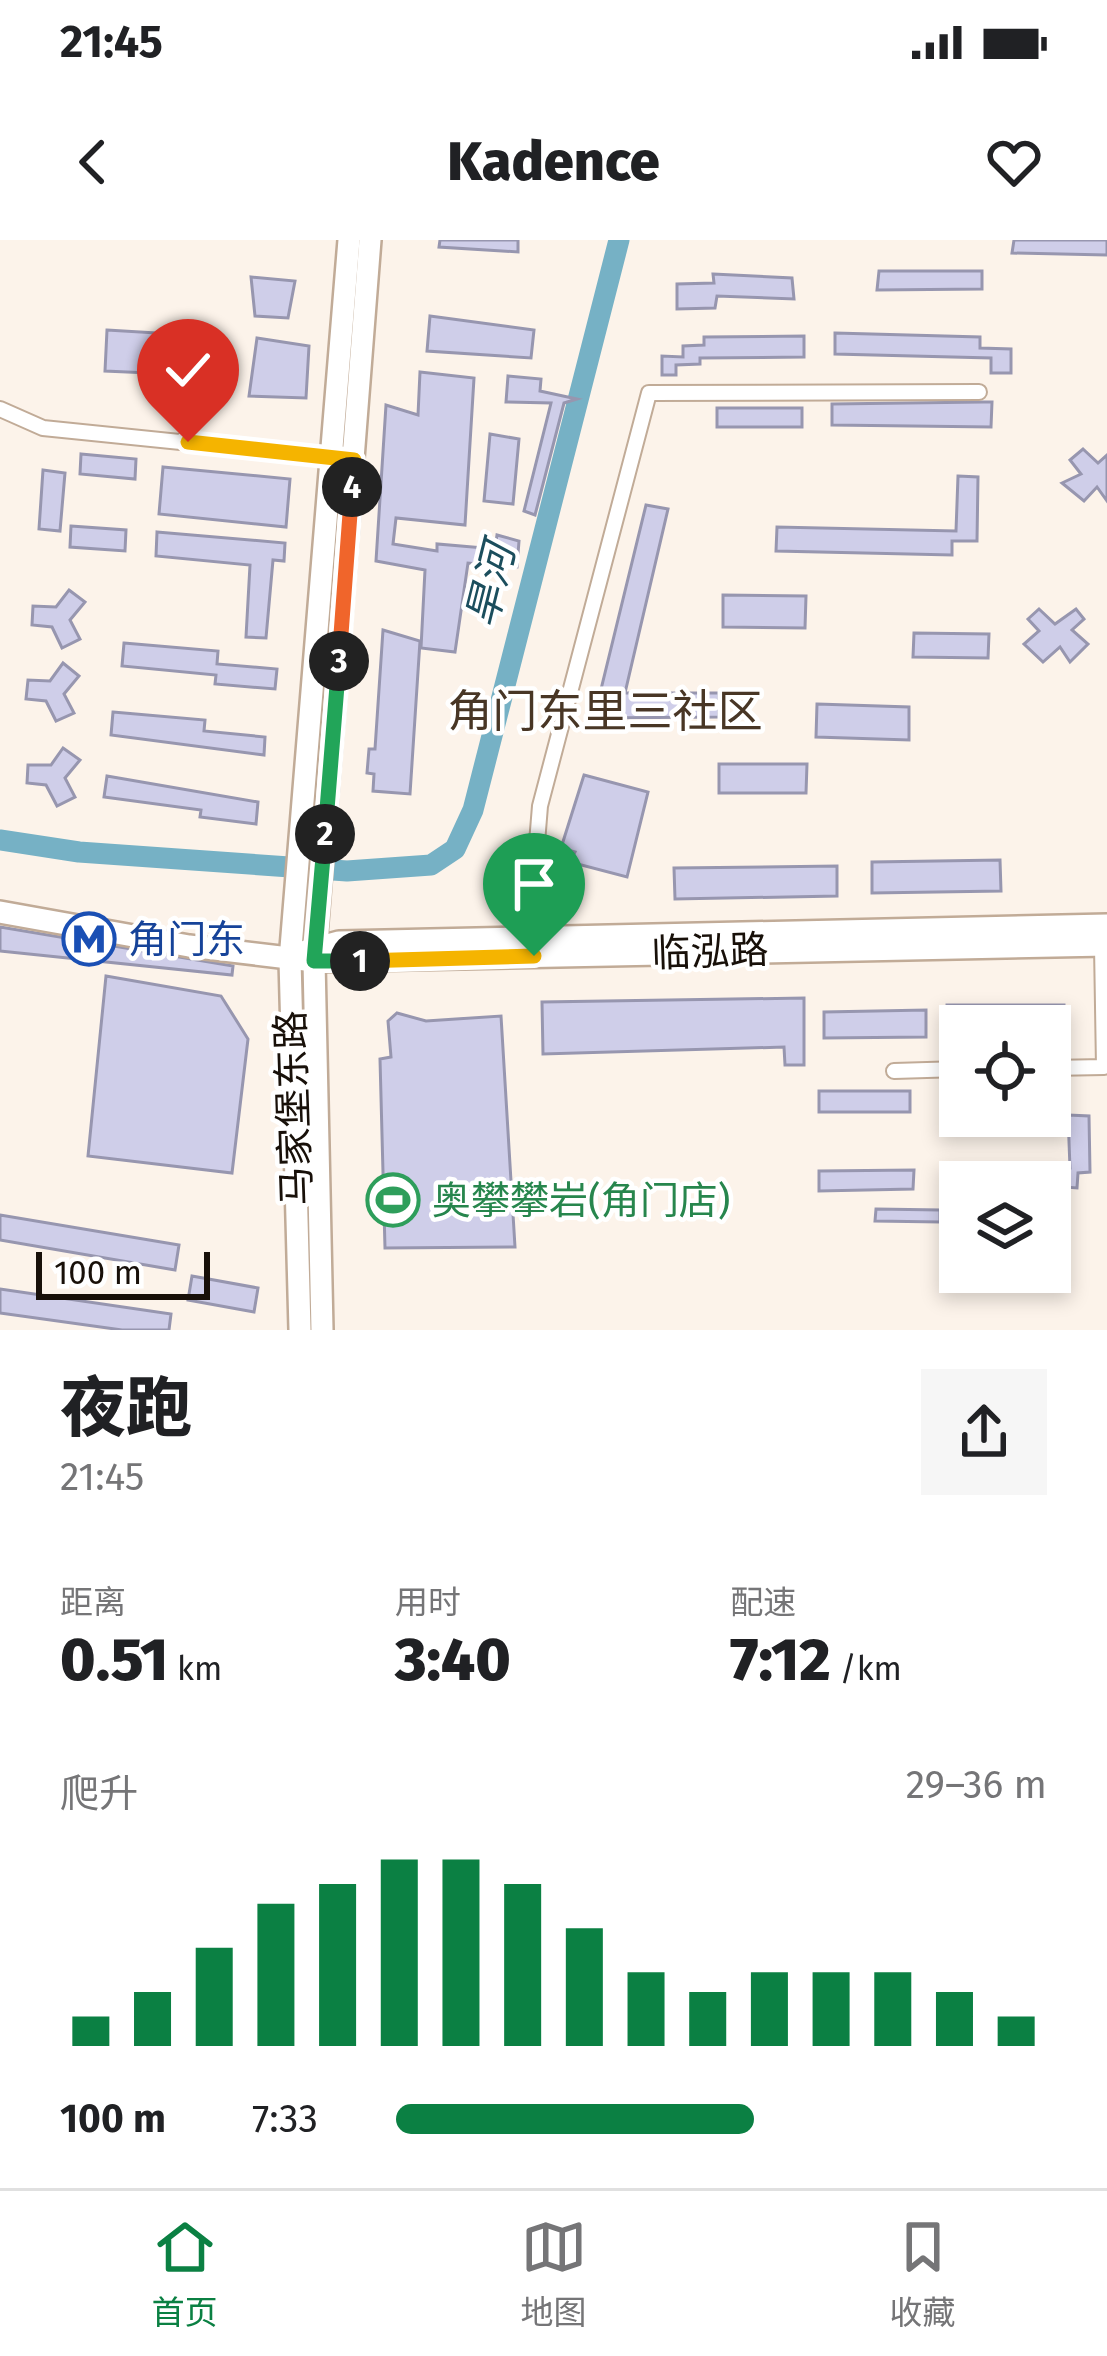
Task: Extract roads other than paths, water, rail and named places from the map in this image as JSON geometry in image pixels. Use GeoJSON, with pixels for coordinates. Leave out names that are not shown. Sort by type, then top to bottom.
{"type":"FeatureCollection","features":[{"type":"Feature","properties":{"kind":"main road","name":"马家堡东路"},"geometry":{"type":"LineString","coordinates":[[322,1330],[314,953],[325,839],[349,240]]}},
{"type":"Feature","properties":{"kind":"main road","name":"马家堡东路"},"geometry":{"type":"LineString","coordinates":[[300,1330],[290,960],[299,838],[370,240]]}},
{"type":"Feature","properties":{"kind":"main road"},"geometry":{"type":"LineString","coordinates":[[0,911],[290,960],[314,953]]}},
{"type":"Feature","properties":{"kind":"main road","name":"临泓路"},"geometry":{"type":"LineString","coordinates":[[314,953],[529,940],[1105,939]]}},
{"type":"Feature","properties":{"kind":"main road","name":"临泓路"},"geometry":{"type":"LineString","coordinates":[[314,953],[1105,939]]}},
{"type":"Feature","properties":{"kind":"street"},"geometry":{"type":"LineString","coordinates":[[529,940],[541,806],[649,392],[979,392]]}},
{"type":"Feature","properties":{"kind":"street"},"geometry":{"type":"LineString","coordinates":[[0,410],[44,428],[343,459]]}},
{"type":"Feature","properties":{"kind":"street"},"geometry":{"type":"LineString","coordinates":[[1071,1068],[1104,1067],[1105,939]]}},
{"type":"Feature","properties":{"kind":"street"},"geometry":{"type":"LineString","coordinates":[[894,1071],[939,1070]]}},
{"type":"Feature","properties":{"kind":"waterway","name":"旱河"},"geometry":{"type":"LineString","coordinates":[[0,840],[79,852],[347,871],[431,865],[455,849],[473,810],[619,240]]}},
{"type":"Feature","properties":{"kind":"place","name":"角门东"},"geometry":{"type":"Point","coordinates":[89,939]}},
{"type":"Feature","properties":{"kind":"place","name":"奥攀攀岩(角门店)"},"geometry":{"type":"Point","coordinates":[393,1200]}},
{"type":"Feature","properties":{"kind":"district","name":"角门东里三社区"},"geometry":{"type":"Point","coordinates":[605,711]}}]}
